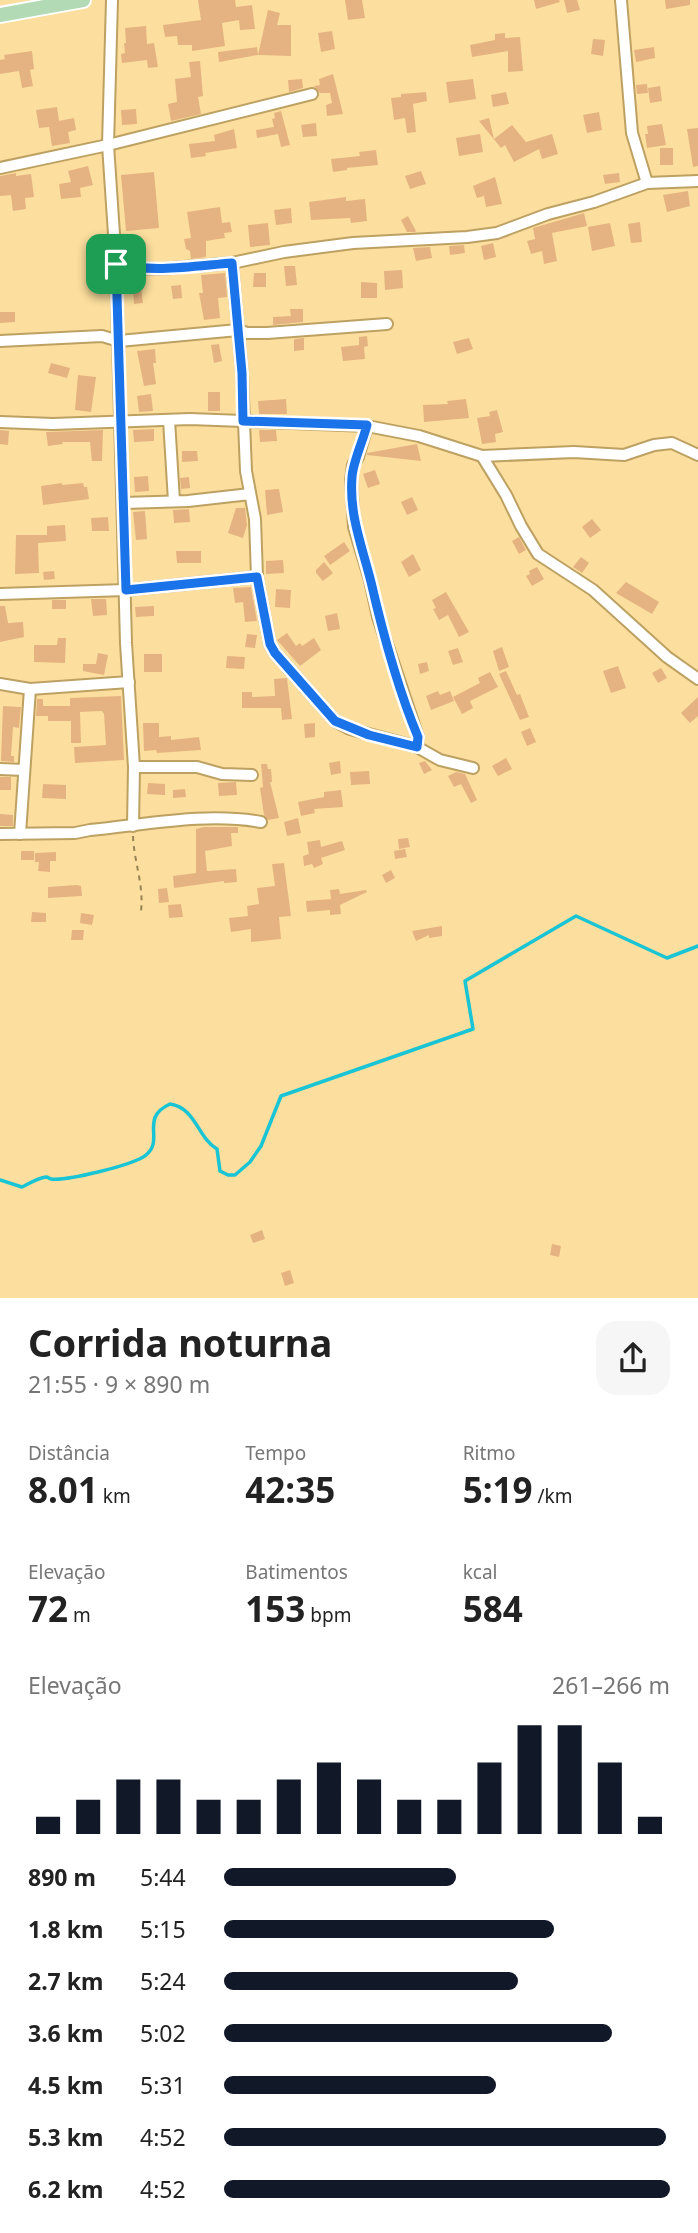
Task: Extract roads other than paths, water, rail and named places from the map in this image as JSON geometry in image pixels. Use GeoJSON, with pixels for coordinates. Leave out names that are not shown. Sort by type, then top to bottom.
{"type":"FeatureCollection","features":[{"type":"Feature","properties":{"kind":"main road"},"geometry":{"type":"LineString","coordinates":[[0,15],[83,0]]}},
{"type":"Feature","properties":{"kind":"street"},"geometry":{"type":"LineString","coordinates":[[112,0],[108,145],[122,423],[134,767],[132,827]]}},
{"type":"Feature","properties":{"kind":"street"},"geometry":{"type":"LineString","coordinates":[[621,0],[632,133],[647,183]]}},
{"type":"Feature","properties":{"kind":"street"},"geometry":{"type":"LineString","coordinates":[[0,168],[108,145],[312,94]]}},
{"type":"Feature","properties":{"kind":"street"},"geometry":{"type":"LineString","coordinates":[[116,264],[160,269],[232,263],[284,252],[353,243],[497,233],[647,183],[698,181]]}},
{"type":"Feature","properties":{"kind":"street"},"geometry":{"type":"LineString","coordinates":[[232,263],[242,373],[243,421],[255,519],[257,577],[270,644],[335,721],[359,732],[417,747],[440,760],[473,768]]}},
{"type":"Feature","properties":{"kind":"street"},"geometry":{"type":"LineString","coordinates":[[0,341],[102,336],[119,341],[238,330],[267,333],[387,324]]}},
{"type":"Feature","properties":{"kind":"street"},"geometry":{"type":"LineString","coordinates":[[169,420],[174,501]]}},
{"type":"Feature","properties":{"kind":"street"},"geometry":{"type":"LineString","coordinates":[[0,422],[53,424],[169,420],[367,425],[419,436],[482,456],[574,452],[624,455],[654,445],[672,443],[698,455]]}},
{"type":"Feature","properties":{"kind":"street"},"geometry":{"type":"LineString","coordinates":[[367,425],[353,465],[351,480],[354,527],[385,640],[418,737],[417,747]]}},
{"type":"Feature","properties":{"kind":"street"},"geometry":{"type":"LineString","coordinates":[[482,456],[538,554],[593,590],[667,657],[698,679]]}},
{"type":"Feature","properties":{"kind":"street"},"geometry":{"type":"LineString","coordinates":[[124,503],[250,494]]}},
{"type":"Feature","properties":{"kind":"street"},"geometry":{"type":"LineString","coordinates":[[0,594],[126,590],[257,577]]}},
{"type":"Feature","properties":{"kind":"street"},"geometry":{"type":"LineString","coordinates":[[0,684],[30,689],[129,682]]}},
{"type":"Feature","properties":{"kind":"street"},"geometry":{"type":"LineString","coordinates":[[20,834],[30,689]]}},
{"type":"Feature","properties":{"kind":"street"},"geometry":{"type":"LineString","coordinates":[[134,767],[197,766],[222,774],[253,775]]}},
{"type":"Feature","properties":{"kind":"street"},"geometry":{"type":"LineString","coordinates":[[0,769],[24,770]]}},
{"type":"Feature","properties":{"kind":"street"},"geometry":{"type":"LineString","coordinates":[[0,834],[75,833],[199,819],[243,819],[261,822]]}},
{"type":"Feature","properties":{"kind":"waterway"},"geometry":{"type":"LineString","coordinates":[[0,1180],[22,1187],[46,1177],[59,1179],[85,1175],[139,1159],[151,1149],[156,1116],[170,1104],[186,1111],[210,1144],[217,1149],[220,1171],[235,1175],[250,1162],[261,1146],[281,1096],[473,1029],[465,981],[576,916],[667,958],[698,946]]}}]}
